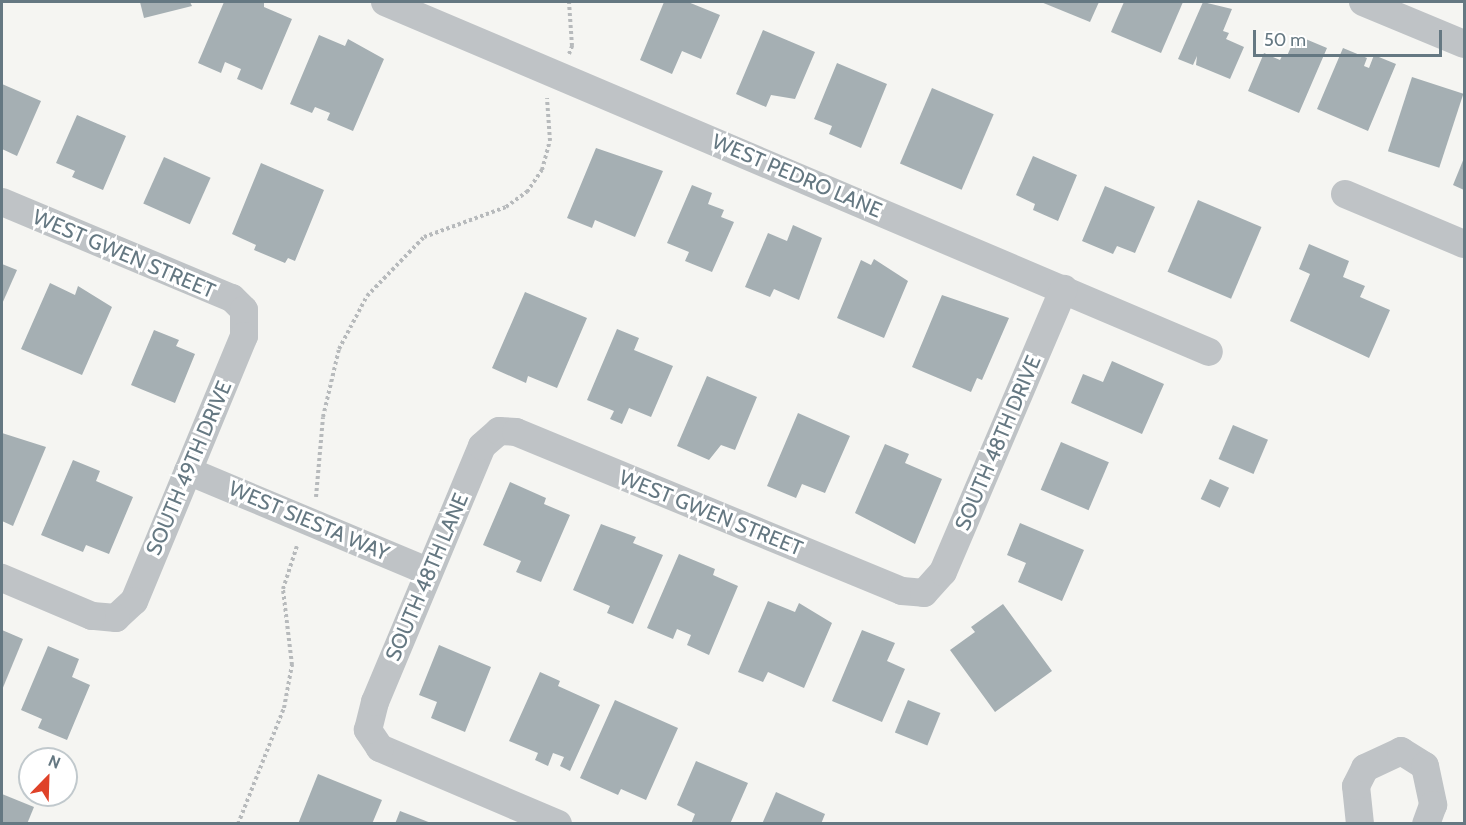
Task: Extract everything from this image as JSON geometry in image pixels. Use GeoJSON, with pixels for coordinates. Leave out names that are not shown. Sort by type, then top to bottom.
{"type":"FeatureCollection","features":[{"type":"Feature","properties":{"kind":"street","name":"WEST PEDRO LANE"},"geometry":{"type":"LineString","coordinates":[[385,2],[1209,352]]}},
{"type":"Feature","properties":{"kind":"street"},"geometry":{"type":"LineString","coordinates":[[1363,2],[1464,44]]}},
{"type":"Feature","properties":{"kind":"street"},"geometry":{"type":"LineString","coordinates":[[1345,194],[1464,244]]}},
{"type":"Feature","properties":{"kind":"street","name":"WEST GWEN STREET"},"geometry":{"type":"LineString","coordinates":[[2,202],[232,298],[244,310]]}},
{"type":"Feature","properties":{"kind":"street","name":"SOUTH 48TH DRIVE"},"geometry":{"type":"LineString","coordinates":[[924,593],[943,572],[1064,289]]}},
{"type":"Feature","properties":{"kind":"street","name":"SOUTH 49TH DRIVE"},"geometry":{"type":"LineString","coordinates":[[2,578],[92,616],[116,618],[134,601],[244,336],[244,310]]}},
{"type":"Feature","properties":{"kind":"street","name":"WEST GWEN STREET"},"geometry":{"type":"LineString","coordinates":[[499,431],[516,432],[902,591],[924,593]]}},
{"type":"Feature","properties":{"kind":"street","name":"SOUTH 48TH LANE"},"geometry":{"type":"LineString","coordinates":[[499,431],[482,446],[429,572],[368,730],[380,748],[558,824]]}},
{"type":"Feature","properties":{"kind":"street","name":"WEST SIESTA WAY"},"geometry":{"type":"LineString","coordinates":[[188,471],[429,572]]}},
{"type":"Feature","properties":{"kind":"street"},"geometry":{"type":"LineString","coordinates":[[1360,824],[1356,786],[1365,768],[1401,751],[1425,766],[1433,805],[1426,824]]}},
{"type":"Feature","properties":{"kind":"path"},"geometry":{"type":"LineString","coordinates":[[238,824],[284,708],[292,665],[283,589],[317,496],[323,417],[339,349],[367,296],[424,237],[506,207],[527,192],[542,170],[550,141],[545,100],[572,46],[569,2]]}},
{"type":"Feature","properties":{"kind":"building"},"geometry":{"type":"Polygon","coordinates":[[[140,2],[190,2],[192,6],[144,18],[140,2]]]}},
{"type":"Feature","properties":{"kind":"building"},"geometry":{"type":"Polygon","coordinates":[[[224,2],[264,2],[264,7],[292,19],[262,90],[237,79],[241,69],[225,62],[221,73],[198,63],[224,2]]]}},
{"type":"Feature","properties":{"kind":"building"},"geometry":{"type":"Polygon","coordinates":[[[664,2],[688,2],[720,15],[701,59],[682,51],[672,74],[640,60],[664,2]]]}},
{"type":"Feature","properties":{"kind":"building"},"geometry":{"type":"Polygon","coordinates":[[[1041,2],[1099,2],[1090,22],[1041,2]]]}},
{"type":"Feature","properties":{"kind":"building"},"geometry":{"type":"Polygon","coordinates":[[[1124,2],[1183,2],[1161,53],[1111,32],[1124,2]]]}},
{"type":"Feature","properties":{"kind":"building"},"geometry":{"type":"Polygon","coordinates":[[[1203,2],[1232,9],[1223,31],[1229,33],[1226,39],[1244,47],[1230,79],[1196,65],[1197,56],[1193,65],[1178,59],[1203,2]]]}},
{"type":"Feature","properties":{"kind":"building"},"geometry":{"type":"Polygon","coordinates":[[[763,30],[815,52],[795,99],[771,95],[766,107],[736,94],[763,30]]]}},
{"type":"Feature","properties":{"kind":"building"},"geometry":{"type":"Polygon","coordinates":[[[319,35],[345,46],[348,39],[384,59],[353,131],[327,120],[330,113],[315,107],[312,113],[290,104],[319,35]]]}},
{"type":"Feature","properties":{"kind":"building"},"geometry":{"type":"Polygon","coordinates":[[[1296,35],[1327,48],[1299,113],[1248,91],[1264,53],[1280,60],[1283,54],[1287,56],[1296,35]]]}},
{"type":"Feature","properties":{"kind":"building"},"geometry":{"type":"Polygon","coordinates":[[[1343,48],[1367,58],[1364,66],[1369,68],[1374,55],[1396,64],[1368,131],[1317,109],[1343,48]]]}},
{"type":"Feature","properties":{"kind":"building"},"geometry":{"type":"Polygon","coordinates":[[[837,63],[887,84],[861,148],[829,134],[832,126],[814,119],[837,63]]]}},
{"type":"Feature","properties":{"kind":"building"},"geometry":{"type":"Polygon","coordinates":[[[1412,77],[1463,94],[1439,168],[1388,151],[1412,77]]]}},
{"type":"Feature","properties":{"kind":"building"},"geometry":{"type":"Polygon","coordinates":[[[2,84],[41,101],[17,156],[2,149],[2,84]]]}},
{"type":"Feature","properties":{"kind":"building"},"geometry":{"type":"Polygon","coordinates":[[[932,88],[994,114],[962,190],[900,163],[932,88]]]}},
{"type":"Feature","properties":{"kind":"building"},"geometry":{"type":"Polygon","coordinates":[[[77,115],[126,136],[103,190],[72,177],[75,171],[56,163],[77,115]]]}},
{"type":"Feature","properties":{"kind":"building"},"geometry":{"type":"Polygon","coordinates":[[[596,148],[663,171],[635,237],[595,220],[592,228],[567,218],[596,148]]]}},
{"type":"Feature","properties":{"kind":"building"},"geometry":{"type":"Polygon","coordinates":[[[1033,156],[1077,175],[1058,221],[1033,210],[1035,204],[1016,195],[1033,156]]]}},
{"type":"Feature","properties":{"kind":"building"},"geometry":{"type":"Polygon","coordinates":[[[164,157],[211,178],[190,224],[143,204],[164,157]]]}},
{"type":"Feature","properties":{"kind":"building"},"geometry":{"type":"Polygon","coordinates":[[[1464,158],[1464,190],[1453,185],[1464,158]]]}},
{"type":"Feature","properties":{"kind":"building"},"geometry":{"type":"Polygon","coordinates":[[[261,163],[324,190],[295,261],[288,258],[285,263],[254,250],[256,245],[232,234],[261,163]]]}},
{"type":"Feature","properties":{"kind":"building"},"geometry":{"type":"Polygon","coordinates":[[[692,185],[712,193],[708,204],[724,210],[721,217],[734,222],[712,272],[685,261],[689,252],[667,243],[692,185]]]}},
{"type":"Feature","properties":{"kind":"building"},"geometry":{"type":"Polygon","coordinates":[[[1105,186],[1155,207],[1135,253],[1117,246],[1113,254],[1082,241],[1105,186]]]}},
{"type":"Feature","properties":{"kind":"building"},"geometry":{"type":"Polygon","coordinates":[[[1198,200],[1262,227],[1231,299],[1168,272],[1198,200]]]}},
{"type":"Feature","properties":{"kind":"building"},"geometry":{"type":"Polygon","coordinates":[[[793,225],[822,238],[799,300],[774,289],[770,297],[745,287],[768,233],[787,241],[793,225]]]}},
{"type":"Feature","properties":{"kind":"building"},"geometry":{"type":"Polygon","coordinates":[[[1309,244],[1349,261],[1343,277],[1365,286],[1360,297],[1390,310],[1369,358],[1290,321],[1310,274],[1299,269],[1309,244]]]}},
{"type":"Feature","properties":{"kind":"building"},"geometry":{"type":"Polygon","coordinates":[[[874,259],[908,281],[884,338],[837,318],[861,260],[871,265],[874,259]]]}},
{"type":"Feature","properties":{"kind":"building"},"geometry":{"type":"Polygon","coordinates":[[[2,264],[17,270],[2,304],[2,264]]]}},
{"type":"Feature","properties":{"kind":"building"},"geometry":{"type":"Polygon","coordinates":[[[50,283],[75,295],[78,286],[112,307],[82,375],[21,349],[50,283]]]}},
{"type":"Feature","properties":{"kind":"building"},"geometry":{"type":"Polygon","coordinates":[[[525,292],[587,318],[557,388],[528,376],[526,383],[492,368],[525,292]]]}},
{"type":"Feature","properties":{"kind":"building"},"geometry":{"type":"Polygon","coordinates":[[[942,295],[1009,318],[982,380],[977,378],[971,392],[912,367],[942,295]]]}},
{"type":"Feature","properties":{"kind":"building"},"geometry":{"type":"Polygon","coordinates":[[[617,329],[639,338],[634,350],[673,366],[651,417],[629,408],[622,424],[610,419],[614,411],[587,400],[617,329]]]}},
{"type":"Feature","properties":{"kind":"building"},"geometry":{"type":"Polygon","coordinates":[[[154,330],[179,340],[176,346],[195,354],[175,403],[131,385],[154,330]]]}},
{"type":"Feature","properties":{"kind":"building"},"geometry":{"type":"Polygon","coordinates":[[[1112,361],[1164,384],[1142,434],[1071,403],[1083,374],[1103,382],[1112,361]]]}},
{"type":"Feature","properties":{"kind":"building"},"geometry":{"type":"Polygon","coordinates":[[[707,376],[757,397],[735,450],[721,445],[709,460],[677,446],[707,376]]]}},
{"type":"Feature","properties":{"kind":"building"},"geometry":{"type":"Polygon","coordinates":[[[798,413],[850,436],[825,493],[802,484],[796,498],[767,486],[798,413]]]}},
{"type":"Feature","properties":{"kind":"building"},"geometry":{"type":"Polygon","coordinates":[[[1233,425],[1268,440],[1254,474],[1219,459],[1233,425]]]}},
{"type":"Feature","properties":{"kind":"building"},"geometry":{"type":"Polygon","coordinates":[[[2,433],[46,447],[13,526],[2,521],[2,433]]]}},
{"type":"Feature","properties":{"kind":"building"},"geometry":{"type":"Polygon","coordinates":[[[1061,442],[1109,462],[1089,510],[1041,490],[1061,442]]]}},
{"type":"Feature","properties":{"kind":"building"},"geometry":{"type":"Polygon","coordinates":[[[885,444],[909,454],[905,463],[942,479],[915,544],[855,513],[885,444]]]}},
{"type":"Feature","properties":{"kind":"building"},"geometry":{"type":"Polygon","coordinates":[[[73,460],[100,471],[96,481],[133,497],[109,554],[86,545],[83,552],[41,535],[73,460]]]}},
{"type":"Feature","properties":{"kind":"building"},"geometry":{"type":"Polygon","coordinates":[[[1210,479],[1229,488],[1220,508],[1201,499],[1210,479]]]}},
{"type":"Feature","properties":{"kind":"building"},"geometry":{"type":"Polygon","coordinates":[[[510,482],[546,498],[544,504],[570,515],[541,582],[516,572],[521,561],[483,545],[510,482]]]}},
{"type":"Feature","properties":{"kind":"building"},"geometry":{"type":"Polygon","coordinates":[[[1020,523],[1084,550],[1062,601],[1018,582],[1026,563],[1007,555],[1020,523]]]}},
{"type":"Feature","properties":{"kind":"building"},"geometry":{"type":"Polygon","coordinates":[[[601,524],[636,537],[633,543],[663,555],[633,624],[607,613],[610,606],[573,590],[601,524]]]}},
{"type":"Feature","properties":{"kind":"building"},"geometry":{"type":"Polygon","coordinates":[[[679,554],[715,569],[713,575],[738,586],[709,655],[687,645],[691,635],[677,629],[673,639],[647,628],[679,554]]]}},
{"type":"Feature","properties":{"kind":"building"},"geometry":{"type":"Polygon","coordinates":[[[768,601],[795,612],[799,603],[832,623],[804,688],[768,672],[763,682],[738,672],[768,601]]]}},
{"type":"Feature","properties":{"kind":"building"},"geometry":{"type":"Polygon","coordinates":[[[1003,604],[1052,671],[995,712],[950,650],[975,632],[971,627],[1003,604]]]}},
{"type":"Feature","properties":{"kind":"building"},"geometry":{"type":"Polygon","coordinates":[[[2,630],[23,639],[2,690],[2,630]]]}},
{"type":"Feature","properties":{"kind":"building"},"geometry":{"type":"Polygon","coordinates":[[[862,630],[895,643],[887,661],[905,669],[882,722],[832,701],[862,630]]]}},
{"type":"Feature","properties":{"kind":"building"},"geometry":{"type":"Polygon","coordinates":[[[439,645],[491,667],[465,732],[431,718],[437,702],[419,695],[439,645]]]}},
{"type":"Feature","properties":{"kind":"building"},"geometry":{"type":"Polygon","coordinates":[[[48,646],[79,659],[72,677],[90,685],[67,740],[38,728],[42,719],[21,710],[48,646]]]}},
{"type":"Feature","properties":{"kind":"building"},"geometry":{"type":"Polygon","coordinates":[[[540,672],[560,681],[558,686],[600,705],[570,771],[560,766],[564,757],[553,753],[548,766],[535,760],[538,753],[509,741],[540,672]]]}},
{"type":"Feature","properties":{"kind":"building"},"geometry":{"type":"Polygon","coordinates":[[[615,700],[678,728],[646,800],[621,789],[618,795],[580,778],[615,700]]]}},
{"type":"Feature","properties":{"kind":"building"},"geometry":{"type":"Polygon","coordinates":[[[908,700],[940,713],[927,746],[895,732],[908,700]]]}},
{"type":"Feature","properties":{"kind":"building"},"geometry":{"type":"Polygon","coordinates":[[[696,761],[748,783],[730,824],[691,824],[695,814],[677,805],[696,761]]]}},
{"type":"Feature","properties":{"kind":"building"},"geometry":{"type":"Polygon","coordinates":[[[318,774],[382,800],[372,824],[298,824],[318,774]]]}},
{"type":"Feature","properties":{"kind":"building"},"geometry":{"type":"Polygon","coordinates":[[[776,792],[825,814],[821,824],[762,824],[776,792]]]}},
{"type":"Feature","properties":{"kind":"building"},"geometry":{"type":"Polygon","coordinates":[[[2,794],[18,800],[18,807],[34,807],[27,824],[2,824],[2,794]]]}},
{"type":"Feature","properties":{"kind":"building"},"geometry":{"type":"Polygon","coordinates":[[[400,811],[431,823],[431,824],[395,824],[400,811]]]}}]}
